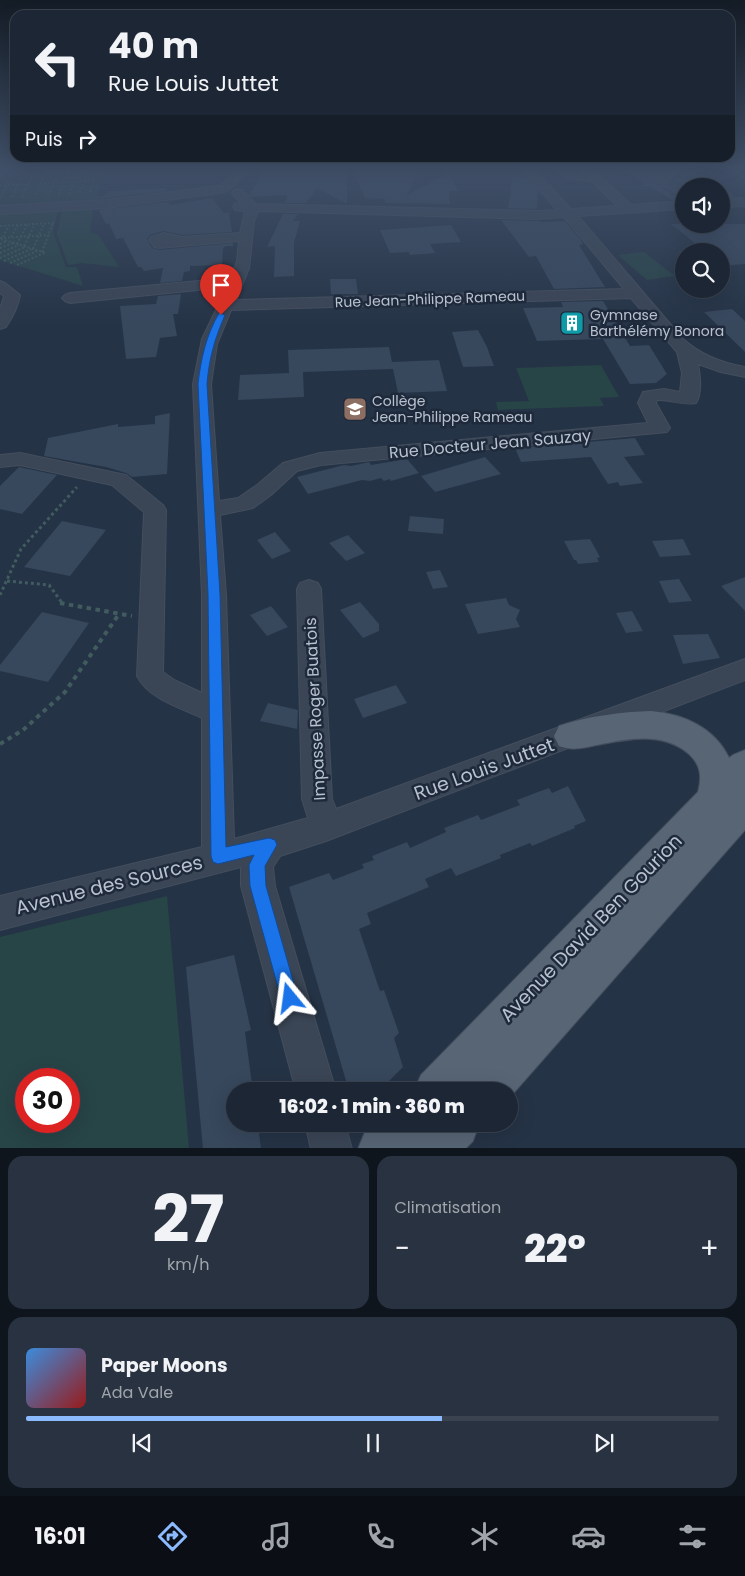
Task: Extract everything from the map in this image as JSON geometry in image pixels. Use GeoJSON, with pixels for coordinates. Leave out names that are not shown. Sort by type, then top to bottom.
{"type":"FeatureCollection","features":[{"type":"Feature","properties":{"kind":"main road"},"geometry":{"type":"LineString","coordinates":[[571,736],[651,725],[675,728],[696,741],[712,758],[729,802]]}},
{"type":"Feature","properties":{"kind":"main road","name":"Avenue David Ben Gourion"},"geometry":{"type":"LineString","coordinates":[[493,1082],[729,802],[745,765]]}},
{"type":"Feature","properties":{"kind":"main road","name":"Avenue David Ben Gourion"},"geometry":{"type":"LineString","coordinates":[[446,1082],[729,802]]}},
{"type":"Feature","properties":{"kind":"main road"},"geometry":{"type":"LineString","coordinates":[[382,1148],[398,1132]]}},
{"type":"Feature","properties":{"kind":"main road"},"geometry":{"type":"LineString","coordinates":[[433,1148],[448,1132]]}},
{"type":"Feature","properties":{"kind":"street"},"geometry":{"type":"LineString","coordinates":[[240,221],[246,237]]}},
{"type":"Feature","properties":{"kind":"street"},"geometry":{"type":"LineString","coordinates":[[218,856],[211,510],[202,384],[210,339],[244,261],[248,221]]}},
{"type":"Feature","properties":{"kind":"street"},"geometry":{"type":"LineString","coordinates":[[574,221],[686,352],[711,364],[745,372]]}},
{"type":"Feature","properties":{"kind":"street"},"geometry":{"type":"LineString","coordinates":[[178,241],[246,237]]}},
{"type":"Feature","properties":{"kind":"street"},"geometry":{"type":"LineString","coordinates":[[0,286],[12,296],[0,324]]}},
{"type":"Feature","properties":{"kind":"street","name":"Rue Jean-Philippe Rameau"},"geometry":{"type":"LineString","coordinates":[[231,294],[635,293]]}},
{"type":"Feature","properties":{"kind":"street"},"geometry":{"type":"LineString","coordinates":[[209,297],[231,294]]}},
{"type":"Feature","properties":{"kind":"street"},"geometry":{"type":"LineString","coordinates":[[70,298],[231,294]]}},
{"type":"Feature","properties":{"kind":"street","name":"Rue Docteur Jean Sauzay"},"geometry":{"type":"LineString","coordinates":[[211,510],[245,503],[264,490],[290,467],[320,459],[660,428],[647,403],[649,396],[664,394],[689,399],[691,373],[686,352]]}},
{"type":"Feature","properties":{"kind":"street"},"geometry":{"type":"LineString","coordinates":[[0,461],[20,459],[119,480],[156,510],[150,676],[164,688],[216,712]]}},
{"type":"Feature","properties":{"kind":"street","name":"Impasse Roger Buatois"},"geometry":{"type":"LineString","coordinates":[[309,589],[317,799],[326,828]]}},
{"type":"Feature","properties":{"kind":"street","name":"Rue Louis Juttet"},"geometry":{"type":"LineString","coordinates":[[218,856],[269,845],[326,828],[745,668]]}},
{"type":"Feature","properties":{"kind":"street"},"geometry":{"type":"LineString","coordinates":[[269,845],[257,865],[258,886],[313,1082]]}},
{"type":"Feature","properties":{"kind":"street","name":"Avenue des Sources"},"geometry":{"type":"LineString","coordinates":[[0,913],[218,856]]}},
{"type":"Feature","properties":{"kind":"street"},"geometry":{"type":"LineString","coordinates":[[327,1132],[332,1148]]}},
{"type":"Feature","properties":{"kind":"path"},"geometry":{"type":"LineString","coordinates":[[1,238],[12,221]]}},
{"type":"Feature","properties":{"kind":"path"},"geometry":{"type":"LineString","coordinates":[[0,244],[8,241],[20,221]]}},
{"type":"Feature","properties":{"kind":"path"},"geometry":{"type":"LineString","coordinates":[[0,253],[18,244],[30,221]]}},
{"type":"Feature","properties":{"kind":"path"},"geometry":{"type":"LineString","coordinates":[[0,258],[25,246],[30,236],[32,221]]}},
{"type":"Feature","properties":{"kind":"path"},"geometry":{"type":"LineString","coordinates":[[4,261],[32,249],[46,221]]}},
{"type":"Feature","properties":{"kind":"path"},"geometry":{"type":"LineString","coordinates":[[17,265],[44,252],[53,223]]}},
{"type":"Feature","properties":{"kind":"path"},"geometry":{"type":"LineString","coordinates":[[1,238],[49,235]]}},
{"type":"Feature","properties":{"kind":"path"},"geometry":{"type":"LineString","coordinates":[[1,238],[44,252]]}},
{"type":"Feature","properties":{"kind":"path"},"geometry":{"type":"LineString","coordinates":[[0,248],[13,243]]}},
{"type":"Feature","properties":{"kind":"path"},"geometry":{"type":"LineString","coordinates":[[10,263],[38,250]]}},
{"type":"Feature","properties":{"kind":"path"},"geometry":{"type":"LineString","coordinates":[[0,595],[21,549],[89,473]]}},
{"type":"Feature","properties":{"kind":"path"},"geometry":{"type":"LineString","coordinates":[[7,581],[49,585],[61,604],[152,619]]}},
{"type":"Feature","properties":{"kind":"path"},"geometry":{"type":"LineString","coordinates":[[0,744],[22,730],[65,692],[119,614]]}},
{"type":"Feature","properties":{"kind":"green space"},"geometry":{"type":"Polygon","coordinates":[[[0,221],[56,221],[53,232],[66,267],[77,267],[83,286],[0,260],[0,221]]]}},
{"type":"Feature","properties":{"kind":"green space"},"geometry":{"type":"Polygon","coordinates":[[[60,221],[92,221],[90,233],[98,234],[119,267],[82,263],[68,265],[57,234],[60,221]]]}},
{"type":"Feature","properties":{"kind":"green space"},"geometry":{"type":"Polygon","coordinates":[[[644,252],[675,276],[647,280],[618,255],[644,252]]]}},
{"type":"Feature","properties":{"kind":"green space"},"geometry":{"type":"Polygon","coordinates":[[[601,365],[619,397],[600,398],[604,406],[498,410],[496,402],[529,401],[516,368],[601,365]]]}},
{"type":"Feature","properties":{"kind":"green space"},"geometry":{"type":"Polygon","coordinates":[[[167,896],[189,1148],[0,1148],[0,937],[167,896]]]}},
{"type":"Feature","properties":{"kind":"building"},"geometry":{"type":"Polygon","coordinates":[[[104,221],[230,221],[232,232],[182,235],[163,231],[150,235],[147,239],[152,248],[159,250],[233,243],[233,246],[225,246],[223,249],[222,265],[190,266],[190,271],[184,272],[182,281],[160,283],[163,268],[144,271],[141,267],[138,267],[123,238],[116,239],[109,223],[106,224],[104,221]]]}},
{"type":"Feature","properties":{"kind":"building"},"geometry":{"type":"Polygon","coordinates":[[[280,221],[300,221],[294,243],[294,276],[274,277],[275,246],[267,247],[280,221]]]}},
{"type":"Feature","properties":{"kind":"building"},"geometry":{"type":"Polygon","coordinates":[[[501,221],[565,221],[580,239],[583,244],[579,245],[605,287],[554,289],[536,256],[529,257],[501,221]]]}},
{"type":"Feature","properties":{"kind":"building"},"geometry":{"type":"Polygon","coordinates":[[[730,224],[745,224],[745,264],[730,265],[730,243],[695,243],[682,233],[730,233],[730,224]]]}},
{"type":"Feature","properties":{"kind":"building"},"geometry":{"type":"Polygon","coordinates":[[[451,225],[461,242],[430,244],[435,253],[410,255],[409,252],[390,253],[380,230],[451,225]]]}},
{"type":"Feature","properties":{"kind":"building"},"geometry":{"type":"Polygon","coordinates":[[[330,279],[356,279],[358,294],[331,294],[330,279]]]}},
{"type":"Feature","properties":{"kind":"building"},"geometry":{"type":"Polygon","coordinates":[[[181,294],[178,314],[173,314],[177,336],[160,338],[156,357],[126,359],[120,306],[156,304],[158,296],[181,294]]]}},
{"type":"Feature","properties":{"kind":"building","name":"Gymnase Barthélémy Bonora"},"geometry":{"type":"Polygon","coordinates":[[[603,301],[630,346],[649,345],[667,374],[656,383],[630,384],[603,339],[537,341],[523,308],[563,307],[561,302],[603,301]]]}},
{"type":"Feature","properties":{"kind":"building"},"geometry":{"type":"Polygon","coordinates":[[[732,309],[745,321],[745,352],[704,312],[732,309]]]}},
{"type":"Feature","properties":{"kind":"building"},"geometry":{"type":"Polygon","coordinates":[[[478,330],[494,366],[463,367],[452,332],[478,330]]]}},
{"type":"Feature","properties":{"kind":"building"},"geometry":{"type":"Polygon","coordinates":[[[389,347],[392,362],[439,360],[447,391],[398,393],[393,369],[303,372],[304,397],[238,400],[240,375],[289,373],[288,350],[389,347]]]}},
{"type":"Feature","properties":{"kind":"building"},"geometry":{"type":"Polygon","coordinates":[[[170,413],[167,474],[132,477],[126,473],[106,467],[44,456],[48,438],[118,424],[118,427],[155,424],[155,416],[170,413]]]}},
{"type":"Feature","properties":{"kind":"building"},"geometry":{"type":"Polygon","coordinates":[[[635,438],[645,455],[624,457],[643,483],[620,486],[618,482],[608,484],[591,457],[521,462],[515,448],[635,438]]]}},
{"type":"Feature","properties":{"kind":"building"},"geometry":{"type":"Polygon","coordinates":[[[485,457],[501,474],[435,492],[421,476],[485,457]]]}},
{"type":"Feature","properties":{"kind":"building"},"geometry":{"type":"Polygon","coordinates":[[[407,459],[419,473],[391,481],[390,479],[384,481],[381,478],[370,481],[362,480],[308,494],[297,477],[344,465],[351,466],[369,462],[371,465],[407,459]]]}},
{"type":"Feature","properties":{"kind":"building"},"geometry":{"type":"Polygon","coordinates":[[[19,467],[57,475],[22,514],[0,509],[0,486],[19,467]]]}},
{"type":"Feature","properties":{"kind":"building"},"geometry":{"type":"Polygon","coordinates":[[[410,516],[444,519],[443,534],[408,531],[410,516]]]}},
{"type":"Feature","properties":{"kind":"building"},"geometry":{"type":"Polygon","coordinates":[[[62,521],[106,530],[70,576],[24,567],[62,521]]]}},
{"type":"Feature","properties":{"kind":"building"},"geometry":{"type":"Polygon","coordinates":[[[275,532],[291,551],[272,559],[257,540],[275,532]]]}},
{"type":"Feature","properties":{"kind":"building"},"geometry":{"type":"Polygon","coordinates":[[[348,535],[365,553],[346,561],[329,543],[348,535]]]}},
{"type":"Feature","properties":{"kind":"building"},"geometry":{"type":"Polygon","coordinates":[[[590,539],[600,557],[597,558],[599,562],[578,564],[564,541],[590,539]]]}},
{"type":"Feature","properties":{"kind":"building"},"geometry":{"type":"Polygon","coordinates":[[[683,539],[691,555],[660,557],[652,541],[683,539]]]}},
{"type":"Feature","properties":{"kind":"building"},"geometry":{"type":"Polygon","coordinates":[[[440,570],[448,587],[433,589],[426,572],[440,570]]]}},
{"type":"Feature","properties":{"kind":"building"},"geometry":{"type":"Polygon","coordinates":[[[745,577],[745,611],[721,586],[745,577]]]}},
{"type":"Feature","properties":{"kind":"building"},"geometry":{"type":"Polygon","coordinates":[[[679,579],[692,601],[669,603],[659,581],[679,579]]]}},
{"type":"Feature","properties":{"kind":"building"},"geometry":{"type":"Polygon","coordinates":[[[506,598],[509,605],[520,610],[516,619],[520,627],[478,634],[465,604],[506,598]]]}},
{"type":"Feature","properties":{"kind":"building"},"geometry":{"type":"Polygon","coordinates":[[[360,602],[379,624],[379,631],[363,638],[340,610],[360,602]]]}},
{"type":"Feature","properties":{"kind":"building"},"geometry":{"type":"Polygon","coordinates":[[[271,606],[288,627],[267,636],[250,615],[271,606]]]}},
{"type":"Feature","properties":{"kind":"building"},"geometry":{"type":"Polygon","coordinates":[[[632,611],[643,631],[626,633],[616,613],[632,611]]]}},
{"type":"Feature","properties":{"kind":"building"},"geometry":{"type":"Polygon","coordinates":[[[42,612],[89,623],[48,682],[0,671],[0,665],[42,612]]]}},
{"type":"Feature","properties":{"kind":"building"},"geometry":{"type":"Polygon","coordinates":[[[708,634],[720,658],[683,664],[673,635],[708,634]]]}},
{"type":"Feature","properties":{"kind":"building"},"geometry":{"type":"Polygon","coordinates":[[[396,685],[407,703],[363,718],[354,699],[396,685]]]}},
{"type":"Feature","properties":{"kind":"building"},"geometry":{"type":"Polygon","coordinates":[[[268,703],[298,710],[297,729],[260,721],[268,703]]]}},
{"type":"Feature","properties":{"kind":"building"},"geometry":{"type":"Polygon","coordinates":[[[568,786],[586,821],[574,826],[575,828],[532,846],[530,843],[500,855],[501,858],[456,876],[451,868],[425,879],[429,887],[367,913],[371,924],[359,929],[380,991],[384,990],[399,1033],[394,1038],[403,1067],[388,1082],[346,1082],[289,887],[329,873],[333,880],[364,868],[362,864],[374,860],[372,856],[407,842],[410,848],[446,832],[444,828],[478,815],[481,820],[520,805],[517,800],[549,788],[552,793],[568,786]]]}},
{"type":"Feature","properties":{"kind":"building"},"geometry":{"type":"Polygon","coordinates":[[[234,955],[251,1030],[245,1032],[252,1082],[226,1082],[226,1132],[259,1132],[261,1148],[203,1148],[186,967],[234,955]]]}},
{"type":"Feature","properties":{"kind":"place","name":"Gymnase Barthélémy Bonora"},"geometry":{"type":"Point","coordinates":[572,323]}},
{"type":"Feature","properties":{"kind":"place","name":"Collège Jean-Philippe Rameau"},"geometry":{"type":"Point","coordinates":[355,409]}},
{"type":"Feature","properties":{"kind":"route"},"geometry":{"type":"LineString","coordinates":[[221,315],[210,339],[202,384],[211,510],[214,594],[218,856],[269,845],[257,865],[258,886],[290,998]]}}]}
